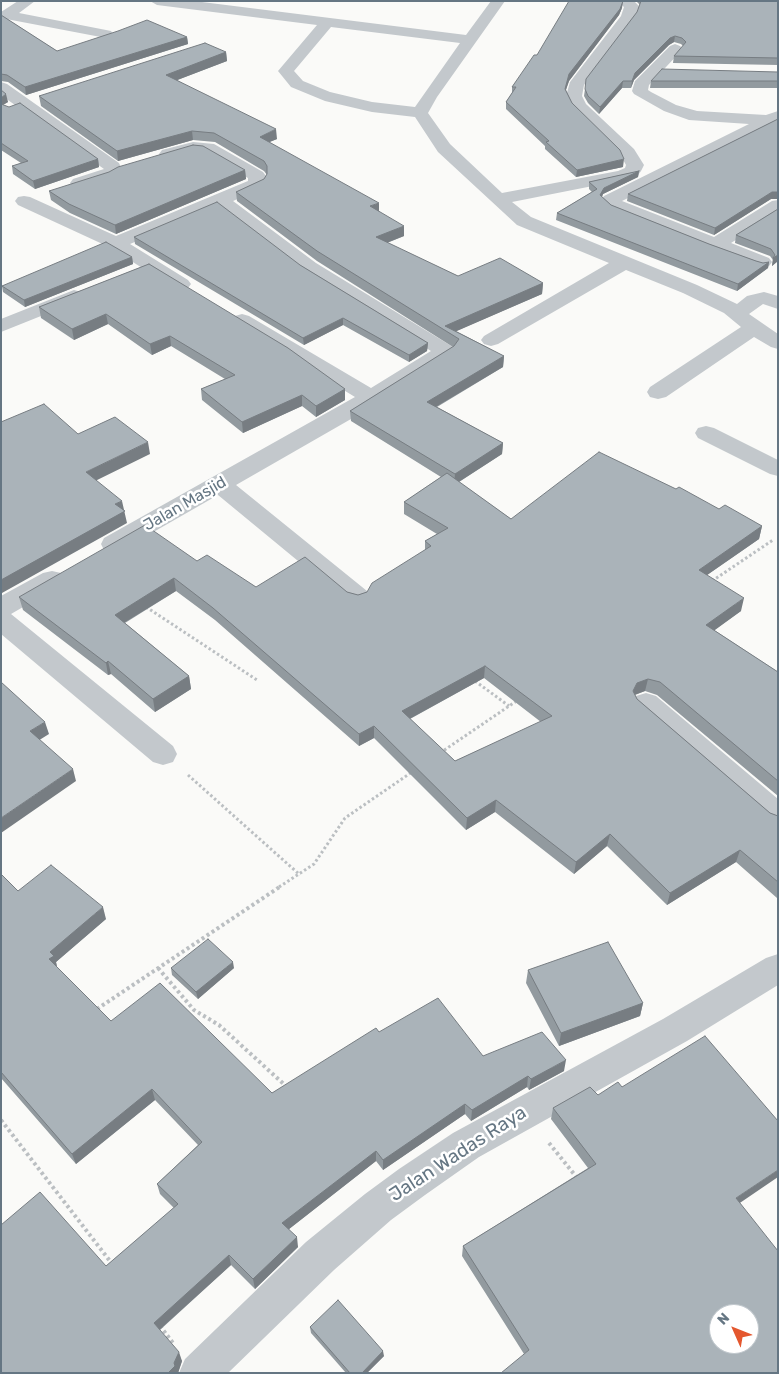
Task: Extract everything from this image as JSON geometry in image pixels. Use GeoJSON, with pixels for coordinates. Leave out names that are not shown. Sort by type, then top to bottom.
{"type":"FeatureCollection","features":[{"type":"Feature","properties":{"kind":"street"},"geometry":{"type":"LineString","coordinates":[[28,1],[6,15],[106,34]]}},
{"type":"Feature","properties":{"kind":"street"},"geometry":{"type":"LineString","coordinates":[[157,1],[469,40]]}},
{"type":"Feature","properties":{"kind":"street"},"geometry":{"type":"LineString","coordinates":[[420,113],[429,97],[498,1]]}},
{"type":"Feature","properties":{"kind":"street"},"geometry":{"type":"LineString","coordinates":[[498,198],[623,176],[632,171],[636,165],[628,153],[579,106],[574,96],[576,85],[628,17],[632,6],[624,1]]}},
{"type":"Feature","properties":{"kind":"street"},"geometry":{"type":"LineString","coordinates":[[326,23],[286,71],[297,84],[326,96],[372,107],[420,113],[444,148],[524,220],[550,233],[690,289],[738,313],[754,328],[778,344]]}},
{"type":"Feature","properties":{"kind":"street"},"geometry":{"type":"LineString","coordinates":[[675,49],[640,84],[640,91],[670,108],[700,117],[774,118]]}},
{"type":"Feature","properties":{"kind":"street"},"geometry":{"type":"LineString","coordinates":[[656,69],[675,69]]}},
{"type":"Feature","properties":{"kind":"street"},"geometry":{"type":"LineString","coordinates":[[1,87],[16,106],[110,164],[131,165]]}},
{"type":"Feature","properties":{"kind":"street"},"geometry":{"type":"LineString","coordinates":[[16,106],[42,98]]}},
{"type":"Feature","properties":{"kind":"street"},"geometry":{"type":"LineString","coordinates":[[762,262],[617,206],[610,200],[774,118]]}},
{"type":"Feature","properties":{"kind":"street"},"geometry":{"type":"LineString","coordinates":[[116,243],[257,184],[257,176],[208,148],[192,147],[16,203],[116,243],[142,269],[201,296]]}},
{"type":"Feature","properties":{"kind":"street","name":"Jalan Masjid"},"geometry":{"type":"LineString","coordinates":[[5,604],[343,414],[446,352],[309,267],[220,200]]}},
{"type":"Feature","properties":{"kind":"street"},"geometry":{"type":"LineString","coordinates":[[715,245],[778,205]]}},
{"type":"Feature","properties":{"kind":"street"},"geometry":{"type":"LineString","coordinates":[[491,340],[625,262]]}},
{"type":"Feature","properties":{"kind":"street"},"geometry":{"type":"LineString","coordinates":[[1,326],[89,290]]}},
{"type":"Feature","properties":{"kind":"street"},"geometry":{"type":"LineString","coordinates":[[738,313],[754,300],[764,298],[778,304]]}},
{"type":"Feature","properties":{"kind":"street"},"geometry":{"type":"LineString","coordinates":[[227,311],[371,397]]}},
{"type":"Feature","properties":{"kind":"street"},"geometry":{"type":"LineString","coordinates":[[658,392],[754,328]]}},
{"type":"Feature","properties":{"kind":"street"},"geometry":{"type":"LineString","coordinates":[[706,433],[778,469]]}},
{"type":"Feature","properties":{"kind":"street"},"geometry":{"type":"LineString","coordinates":[[220,484],[358,597]]}},
{"type":"Feature","properties":{"kind":"street"},"geometry":{"type":"LineString","coordinates":[[5,604],[163,754]]}},
{"type":"Feature","properties":{"kind":"street"},"geometry":{"type":"LineString","coordinates":[[646,703],[778,816]]}},
{"type":"Feature","properties":{"kind":"street","name":"Jalan Wadas Raya"},"geometry":{"type":"LineString","coordinates":[[188,1361],[320,1256],[378,1207],[466,1145],[524,1111],[675,1030],[778,968]]}},
{"type":"Feature","properties":{"kind":"path"},"geometry":{"type":"LineString","coordinates":[[709,583],[773,540]]}},
{"type":"Feature","properties":{"kind":"path"},"geometry":{"type":"LineString","coordinates":[[145,606],[257,680]]}},
{"type":"Feature","properties":{"kind":"path"},"geometry":{"type":"LineString","coordinates":[[469,677],[509,706]]}},
{"type":"Feature","properties":{"kind":"path"},"geometry":{"type":"LineString","coordinates":[[432,758],[524,697]]}},
{"type":"Feature","properties":{"kind":"path"},"geometry":{"type":"LineString","coordinates":[[163,754],[300,875]]}},
{"type":"Feature","properties":{"kind":"path"},"geometry":{"type":"LineString","coordinates":[[92,1013],[300,875],[319,858],[345,818],[416,769]]}},
{"type":"Feature","properties":{"kind":"path"},"geometry":{"type":"LineString","coordinates":[[158,968],[194,1010],[219,1025],[288,1089]]}},
{"type":"Feature","properties":{"kind":"path"},"geometry":{"type":"LineString","coordinates":[[524,1111],[583,1185]]}},
{"type":"Feature","properties":{"kind":"path"},"geometry":{"type":"LineString","coordinates":[[1,1120],[117,1270]]}},
{"type":"Feature","properties":{"kind":"path"},"geometry":{"type":"LineString","coordinates":[[153,1318],[188,1361]]}},
{"type":"Feature","properties":{"kind":"building"},"geometry":{"type":"Polygon","coordinates":[[[569,1],[623,1],[620,9],[569,74],[565,89],[572,103],[620,150],[624,159],[577,170],[546,142],[549,141],[506,102],[516,87],[512,87],[534,55],[537,55],[569,1]]]}},
{"type":"Feature","properties":{"kind":"building"},"geometry":{"type":"Polygon","coordinates":[[[641,1],[778,1],[778,58],[674,56],[686,42],[682,38],[675,36],[670,38],[635,73],[632,81],[623,81],[600,107],[588,96],[585,89],[586,79],[637,12],[641,1]]]}},
{"type":"Feature","properties":{"kind":"building"},"geometry":{"type":"Polygon","coordinates":[[[1,15],[57,51],[147,20],[187,37],[25,87],[7,75],[1,74],[1,15]]]}},
{"type":"Feature","properties":{"kind":"building"},"geometry":{"type":"Polygon","coordinates":[[[205,43],[226,52],[166,75],[276,129],[260,137],[379,203],[370,206],[404,226],[376,237],[458,276],[500,258],[543,283],[445,326],[504,356],[427,402],[503,443],[455,474],[350,411],[454,346],[459,339],[317,251],[236,192],[264,179],[267,174],[267,166],[264,161],[214,133],[192,131],[117,151],[39,96],[205,43]]]}},
{"type":"Feature","properties":{"kind":"building"},"geometry":{"type":"Polygon","coordinates":[[[662,69],[778,72],[778,81],[651,81],[662,69]]]}},
{"type":"Feature","properties":{"kind":"building"},"geometry":{"type":"Polygon","coordinates":[[[1,90],[6,94],[1,98],[1,90]]]}},
{"type":"Feature","properties":{"kind":"building"},"geometry":{"type":"Polygon","coordinates":[[[20,103],[98,159],[33,181],[12,166],[28,161],[1,143],[1,104],[9,107],[20,103]]]}},
{"type":"Feature","properties":{"kind":"building"},"geometry":{"type":"Polygon","coordinates":[[[778,119],[778,192],[772,192],[715,228],[628,194],[778,119]]]}},
{"type":"Feature","properties":{"kind":"building"},"geometry":{"type":"Polygon","coordinates":[[[193,145],[203,146],[245,170],[115,225],[69,204],[49,191],[109,172],[118,167],[193,145]]]}},
{"type":"Feature","properties":{"kind":"building"},"geometry":{"type":"Polygon","coordinates":[[[639,171],[604,188],[600,195],[611,205],[709,244],[756,261],[769,262],[738,284],[557,213],[597,189],[589,182],[639,171]]]}},
{"type":"Feature","properties":{"kind":"building"},"geometry":{"type":"Polygon","coordinates":[[[217,202],[300,265],[428,343],[409,355],[343,318],[303,338],[134,237],[217,202]]]}},
{"type":"Feature","properties":{"kind":"building"},"geometry":{"type":"Polygon","coordinates":[[[778,209],[778,255],[773,258],[775,255],[771,249],[736,235],[778,209]]]}},
{"type":"Feature","properties":{"kind":"building"},"geometry":{"type":"Polygon","coordinates":[[[106,242],[132,257],[24,300],[2,286],[106,242]]]}},
{"type":"Feature","properties":{"kind":"building"},"geometry":{"type":"Polygon","coordinates":[[[149,264],[288,348],[345,389],[316,406],[302,395],[242,422],[201,389],[235,375],[170,336],[150,344],[106,314],[72,329],[39,307],[149,264]]]}},
{"type":"Feature","properties":{"kind":"building"},"geometry":{"type":"Polygon","coordinates":[[[44,404],[78,434],[115,417],[148,442],[86,472],[122,501],[115,504],[125,511],[1,580],[1,422],[44,404]]]}},
{"type":"Feature","properties":{"kind":"building"},"geometry":{"type":"Polygon","coordinates":[[[599,452],[676,489],[679,487],[719,509],[725,505],[762,526],[699,570],[744,598],[706,625],[778,672],[778,781],[660,682],[648,679],[637,683],[633,691],[637,699],[770,813],[778,816],[778,882],[740,850],[670,893],[610,834],[576,862],[496,800],[467,818],[374,726],[359,734],[213,608],[174,578],[115,615],[189,676],[153,699],[108,661],[106,663],[19,597],[145,525],[197,561],[207,555],[256,587],[305,557],[347,592],[358,595],[367,592],[372,583],[431,546],[425,541],[448,528],[404,502],[447,473],[511,519],[599,452]],[[485,666],[402,711],[455,761],[552,716],[485,666]]]}},
{"type":"Feature","properties":{"kind":"building"},"geometry":{"type":"Polygon","coordinates":[[[1,682],[45,722],[30,731],[73,769],[1,818],[1,682]]]}},
{"type":"Feature","properties":{"kind":"building"},"geometry":{"type":"Polygon","coordinates":[[[51,865],[103,907],[50,952],[54,956],[49,959],[111,1021],[160,983],[272,1093],[376,1028],[379,1032],[438,998],[483,1056],[542,1032],[566,1060],[531,1079],[528,1076],[472,1110],[465,1104],[383,1160],[376,1151],[282,1223],[297,1237],[253,1279],[229,1255],[154,1323],[179,1352],[174,1363],[175,1366],[168,1373],[1,1373],[1,1225],[40,1192],[106,1266],[178,1204],[157,1184],[202,1142],[152,1089],[72,1154],[1,1072],[1,874],[18,891],[51,865]]]}},
{"type":"Feature","properties":{"kind":"building"},"geometry":{"type":"Polygon","coordinates":[[[208,939],[233,962],[196,992],[171,968],[208,939]]]}},
{"type":"Feature","properties":{"kind":"building"},"geometry":{"type":"Polygon","coordinates":[[[608,942],[643,1003],[561,1033],[528,970],[608,942]]]}},
{"type":"Feature","properties":{"kind":"building"},"geometry":{"type":"Polygon","coordinates":[[[705,1036],[778,1121],[778,1170],[736,1198],[778,1251],[778,1373],[501,1373],[529,1350],[463,1246],[596,1164],[553,1108],[590,1087],[598,1095],[618,1082],[622,1087],[705,1036]]]}},
{"type":"Feature","properties":{"kind":"building"},"geometry":{"type":"Polygon","coordinates":[[[338,1300],[383,1351],[362,1373],[350,1373],[310,1327],[338,1300]]]}}]}
